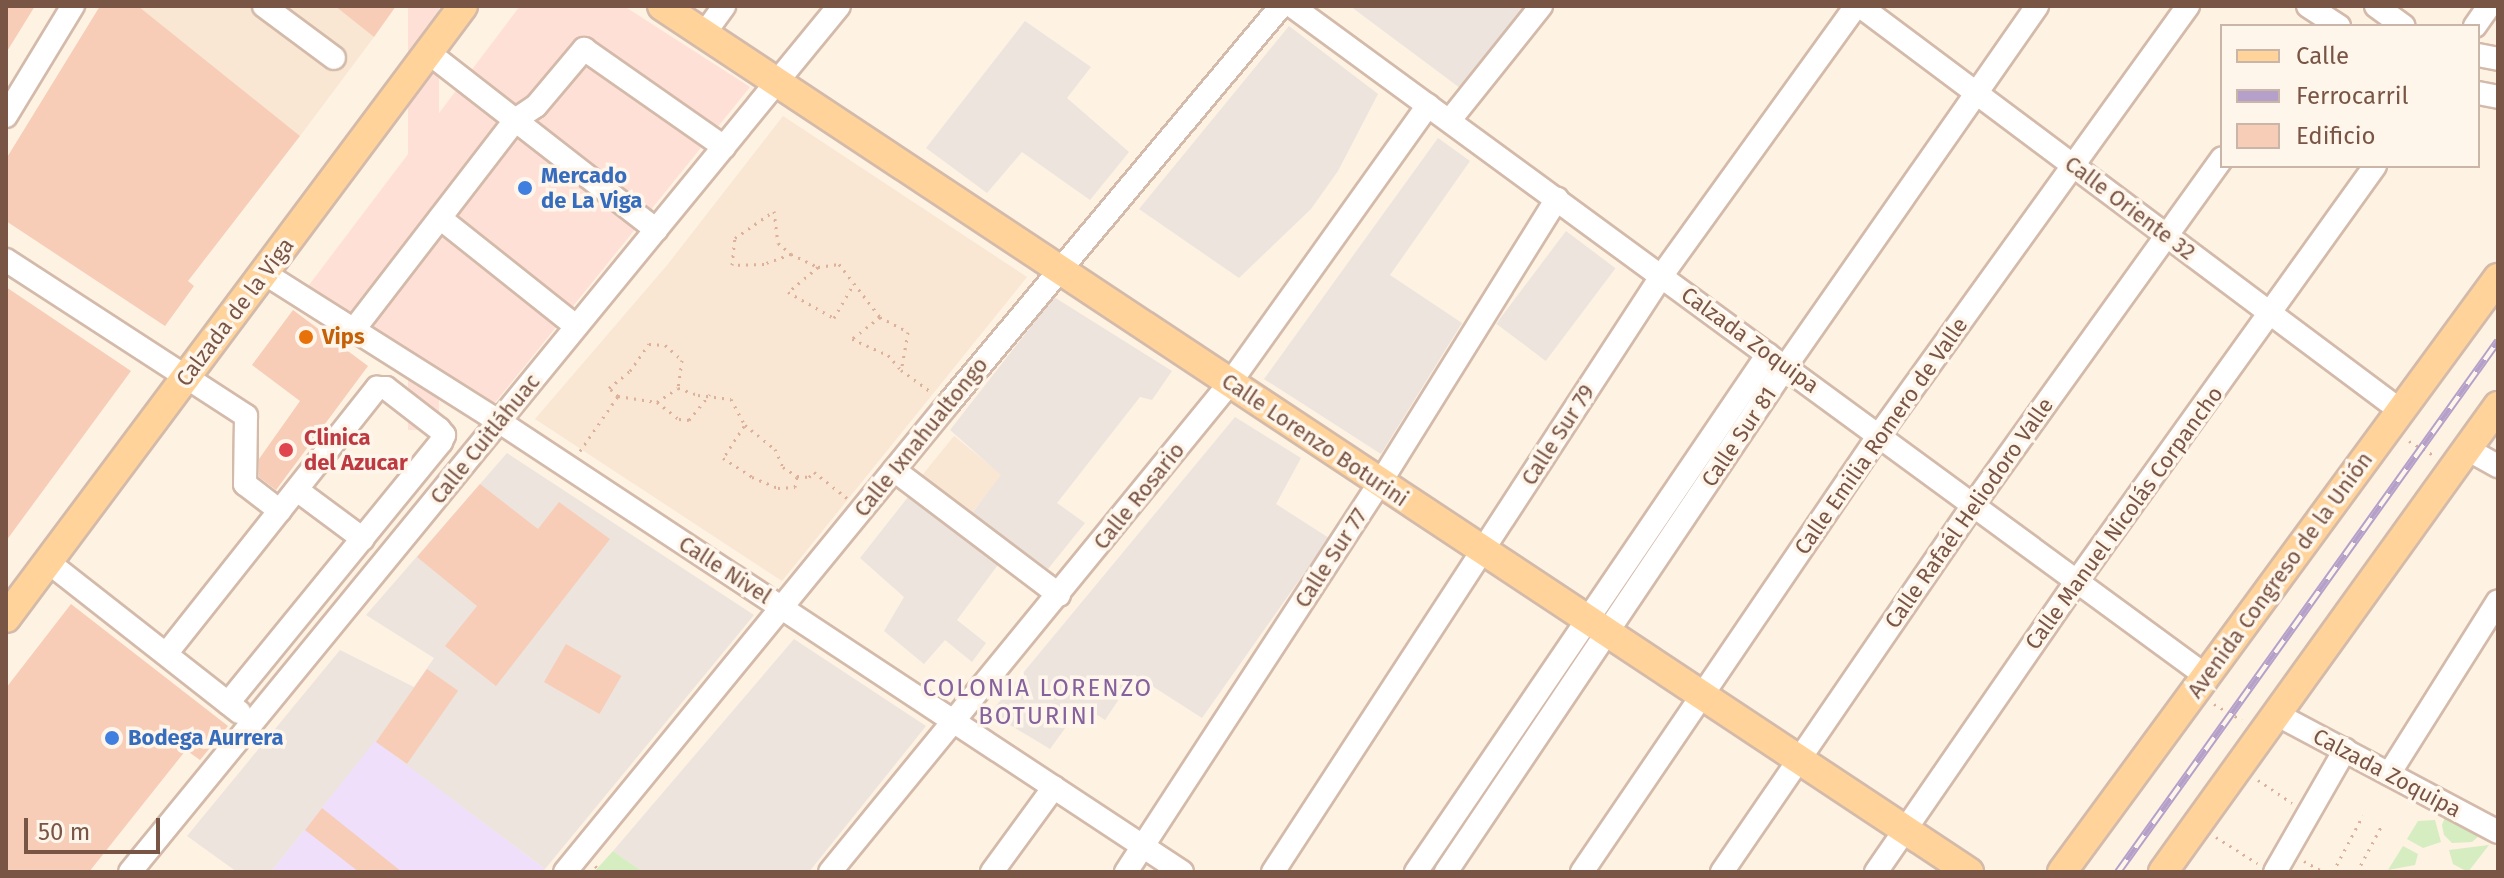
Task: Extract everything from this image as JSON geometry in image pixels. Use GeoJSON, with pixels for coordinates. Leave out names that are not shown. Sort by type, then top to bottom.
{"type":"FeatureCollection","features":[{"type":"Feature","properties":{"kind":"main road","name":"Calzada de la Viga"},"geometry":{"type":"LineString","coordinates":[[11,602],[48,562],[463,6]]}},
{"type":"Feature","properties":{"kind":"main road","name":"Calle Lorenzo Boturini"},"geometry":{"type":"LineString","coordinates":[[662,6],[1702,698],[1969,872]]}},
{"type":"Feature","properties":{"kind":"main road","name":"Avenida Congreso de la Unión"},"geometry":{"type":"LineString","coordinates":[[2062,872],[2498,278]]}},
{"type":"Feature","properties":{"kind":"main road"},"geometry":{"type":"LineString","coordinates":[[2163,872],[2498,406]]}},
{"type":"Feature","properties":{"kind":"street"},"geometry":{"type":"LineString","coordinates":[[6,116],[12,91],[73,6]]}},
{"type":"Feature","properties":{"kind":"street"},"geometry":{"type":"LineString","coordinates":[[264,6],[334,58]]}},
{"type":"Feature","properties":{"kind":"street"},"geometry":{"type":"LineString","coordinates":[[704,34],[724,6]]}},
{"type":"Feature","properties":{"kind":"street","name":"Calle Cuitláhuac"},"geometry":{"type":"LineString","coordinates":[[130,872],[839,6]]}},
{"type":"Feature","properties":{"kind":"street","name":"Calle Ixnahualtongo"},"geometry":{"type":"LineString","coordinates":[[565,872],[948,404],[1281,6]]}},
{"type":"Feature","properties":{"kind":"street","name":"Calzada Zoquipa"},"geometry":{"type":"LineString","coordinates":[[1292,6],[2077,581],[2200,684]]}},
{"type":"Feature","properties":{"kind":"street"},"geometry":{"type":"LineString","coordinates":[[1450,120],[1541,6]]}},
{"type":"Feature","properties":{"kind":"street","name":"Calle Oriente 32"},"geometry":{"type":"LineString","coordinates":[[1858,6],[2270,313],[2394,419]]}},
{"type":"Feature","properties":{"kind":"street","name":"Calle Sur 79"},"geometry":{"type":"LineString","coordinates":[[1273,872],[1662,275],[1858,6]]}},
{"type":"Feature","properties":{"kind":"street","name":"Calle Sur 81"},"geometry":{"type":"LineString","coordinates":[[1446,872],[1597,628],[1777,360],[2037,6]]}},
{"type":"Feature","properties":{"kind":"street","name":"Calle Emilia Romero de Valle"},"geometry":{"type":"LineString","coordinates":[[1582,872],[1879,435],[2188,6]]}},
{"type":"Feature","properties":{"kind":"street"},"geometry":{"type":"LineString","coordinates":[[2376,6],[2401,24]]}},
{"type":"Feature","properties":{"kind":"street"},"geometry":{"type":"LineString","coordinates":[[2476,24],[2489,6]]}},
{"type":"Feature","properties":{"kind":"street"},"geometry":{"type":"LineString","coordinates":[[352,332],[515,120],[536,106],[584,49],[724,147]]}},
{"type":"Feature","properties":{"kind":"street"},"geometry":{"type":"LineString","coordinates":[[429,53],[656,230]]}},
{"type":"Feature","properties":{"kind":"street","name":"Calle Rosario"},"geometry":{"type":"LineString","coordinates":[[830,872],[1230,383],[1428,105]]}},
{"type":"Feature","properties":{"kind":"street","name":"Calle Rafaél Heliodoro Valle"},"geometry":{"type":"LineString","coordinates":[[1722,872],[1973,505],[2220,161]]}},
{"type":"Feature","properties":{"kind":"street","name":"Calle Manuel Nicolás Corpancho"},"geometry":{"type":"LineString","coordinates":[[1876,872],[2077,581],[2374,168]]}},
{"type":"Feature","properties":{"kind":"street","name":"Calle Sur 77"},"geometry":{"type":"LineString","coordinates":[[1126,872],[1380,483],[1557,199]]}},
{"type":"Feature","properties":{"kind":"street"},"geometry":{"type":"LineString","coordinates":[[440,218],[576,326]]}},
{"type":"Feature","properties":{"kind":"street"},"geometry":{"type":"LineString","coordinates":[[6,260],[246,416],[245,484],[280,511]]}},
{"type":"Feature","properties":{"kind":"street","name":"Calle Nivel"},"geometry":{"type":"LineString","coordinates":[[264,273],[352,332],[500,422],[1182,872]]}},
{"type":"Feature","properties":{"kind":"street"},"geometry":{"type":"LineString","coordinates":[[166,654],[377,388],[386,388],[442,432],[444,439],[228,703]]}},
{"type":"Feature","properties":{"kind":"street"},"geometry":{"type":"LineString","coordinates":[[2460,458],[2498,466]]}},
{"type":"Feature","properties":{"kind":"street"},"geometry":{"type":"LineString","coordinates":[[894,470],[1059,595]]}},
{"type":"Feature","properties":{"kind":"street"},"geometry":{"type":"LineString","coordinates":[[297,490],[363,539]]}},
{"type":"Feature","properties":{"kind":"street"},"geometry":{"type":"LineString","coordinates":[[48,562],[252,723]]}},
{"type":"Feature","properties":{"kind":"street"},"geometry":{"type":"LineString","coordinates":[[2389,774],[2498,601]]}},
{"type":"Feature","properties":{"kind":"street","name":"Calle Sur 81"},"geometry":{"type":"LineString","coordinates":[[1416,872],[1597,628]]}},
{"type":"Feature","properties":{"kind":"street","name":"Calzada Zoquipa"},"geometry":{"type":"LineString","coordinates":[[2270,723],[2345,750],[2498,832]]}},
{"type":"Feature","properties":{"kind":"street"},"geometry":{"type":"LineString","coordinates":[[2266,868],[2308,813],[2345,750]]}},
{"type":"Feature","properties":{"kind":"street"},"geometry":{"type":"LineString","coordinates":[[992,872],[1054,787]]}},
{"type":"Feature","properties":{"kind":"path"},"geometry":{"type":"LineString","coordinates":[[791,254],[764,264],[732,265],[735,238],[774,211],[778,243],[791,254],[818,267]]}},
{"type":"Feature","properties":{"kind":"path"},"geometry":{"type":"LineString","coordinates":[[854,284],[834,318],[788,292],[818,267],[839,264],[880,317],[908,332],[901,370]]}},
{"type":"Feature","properties":{"kind":"path"},"geometry":{"type":"LineString","coordinates":[[880,317],[852,339],[888,355],[901,370],[948,404]]}},
{"type":"Feature","properties":{"kind":"path"},"geometry":{"type":"LineString","coordinates":[[657,402],[678,388],[682,360],[665,345],[649,344],[630,371],[609,388],[618,396],[657,402],[679,419],[689,420],[710,394]]}},
{"type":"Feature","properties":{"kind":"path"},"geometry":{"type":"LineString","coordinates":[[678,388],[698,395],[710,394],[731,399],[745,425],[775,449],[783,467],[797,476],[809,477],[814,472],[862,511]]}},
{"type":"Feature","properties":{"kind":"path"},"geometry":{"type":"LineString","coordinates":[[568,467],[618,396]]}},
{"type":"Feature","properties":{"kind":"path"},"geometry":{"type":"LineString","coordinates":[[2394,419],[2460,458]]}},
{"type":"Feature","properties":{"kind":"path"},"geometry":{"type":"LineString","coordinates":[[745,425],[723,458],[752,477],[778,488],[795,487],[797,476]]}},
{"type":"Feature","properties":{"kind":"path"},"geometry":{"type":"LineString","coordinates":[[2200,684],[2270,723]]}},
{"type":"Feature","properties":{"kind":"path"},"geometry":{"type":"LineString","coordinates":[[2238,767],[2308,813]]}},
{"type":"Feature","properties":{"kind":"path"},"geometry":{"type":"LineString","coordinates":[[2333,872],[2363,815]]}},
{"type":"Feature","properties":{"kind":"path"},"geometry":{"type":"LineString","coordinates":[[2196,825],[2266,868]]}},
{"type":"Feature","properties":{"kind":"path"},"geometry":{"type":"LineString","coordinates":[[2357,872],[2382,825]]}},
{"type":"Feature","properties":{"kind":"shaded area"},"geometry":{"type":"Polygon","coordinates":[[[138,6],[335,6],[374,37],[300,136],[138,6]]]}},
{"type":"Feature","properties":{"kind":"shaded area"},"geometry":{"type":"Polygon","coordinates":[[[408,6],[439,6],[439,430],[408,430],[408,6]]]}},
{"type":"Feature","properties":{"kind":"shaded area","name":"Mercado de La Viga"},"geometry":{"type":"Polygon","coordinates":[[[520,6],[624,6],[750,87],[490,409],[306,289],[520,6]]]}},
{"type":"Feature","properties":{"kind":"shaded area"},"geometry":{"type":"Polygon","coordinates":[[[1350,6],[1527,6],[1460,88],[1350,6]]]}},
{"type":"Feature","properties":{"kind":"shaded area"},"geometry":{"type":"Polygon","coordinates":[[[1025,21],[1091,67],[1067,98],[1129,152],[1090,200],[1022,152],[987,193],[926,148],[1025,21]]]}},
{"type":"Feature","properties":{"kind":"shaded area"},"geometry":{"type":"Polygon","coordinates":[[[1289,26],[1378,94],[1338,171],[1311,209],[1239,278],[1139,209],[1289,26]]]}},
{"type":"Feature","properties":{"kind":"shaded area"},"geometry":{"type":"Polygon","coordinates":[[[783,116],[1027,277],[782,581],[535,419],[668,264],[783,116]]]}},
{"type":"Feature","properties":{"kind":"shaded area"},"geometry":{"type":"Polygon","coordinates":[[[1438,138],[1470,161],[1390,275],[1462,323],[1381,454],[1264,379],[1438,138]]]}},
{"type":"Feature","properties":{"kind":"shaded area"},"geometry":{"type":"Polygon","coordinates":[[[1566,231],[1616,268],[1546,361],[1496,324],[1566,231]]]}},
{"type":"Feature","properties":{"kind":"shaded area"},"geometry":{"type":"Polygon","coordinates":[[[1054,297],[1172,371],[1152,400],[1140,397],[1057,503],[1085,523],[1048,569],[972,513],[1001,475],[950,430],[1054,297]]]}},
{"type":"Feature","properties":{"kind":"shaded area"},"geometry":{"type":"Polygon","coordinates":[[[1235,417],[1301,458],[1276,504],[1329,538],[1202,718],[1135,675],[1105,720],[1082,705],[1050,749],[990,713],[1235,417]]]}},
{"type":"Feature","properties":{"kind":"shaded area"},"geometry":{"type":"Polygon","coordinates":[[[954,436],[1002,475],[971,514],[923,475],[954,436]]]}},
{"type":"Feature","properties":{"kind":"shaded area"},"geometry":{"type":"Polygon","coordinates":[[[507,453],[754,615],[545,869],[375,742],[271,872],[237,872],[187,836],[340,650],[414,687],[434,658],[366,615],[507,453]]]}},
{"type":"Feature","properties":{"kind":"shaded area"},"geometry":{"type":"Polygon","coordinates":[[[912,492],[1000,562],[957,620],[986,643],[972,662],[945,640],[924,664],[884,631],[904,597],[860,558],[912,492]]]}},
{"type":"Feature","properties":{"kind":"shaded area"},"geometry":{"type":"Polygon","coordinates":[[[794,639],[926,726],[809,872],[643,872],[613,851],[794,639]]]}},
{"type":"Feature","properties":{"kind":"shaded area"},"geometry":{"type":"Polygon","coordinates":[[[375,741],[545,869],[543,872],[271,872],[375,741]]]}},
{"type":"Feature","properties":{"kind":"green space"},"geometry":{"type":"Polygon","coordinates":[[[2446,815],[2480,835],[2472,842],[2452,843],[2444,835],[2442,825],[2446,815]]]}},
{"type":"Feature","properties":{"kind":"green space"},"geometry":{"type":"Polygon","coordinates":[[[2435,820],[2441,842],[2423,848],[2407,839],[2418,821],[2435,820]]]}},
{"type":"Feature","properties":{"kind":"green space"},"geometry":{"type":"Polygon","coordinates":[[[2489,845],[2468,872],[2453,864],[2449,850],[2489,845]]]}},
{"type":"Feature","properties":{"kind":"green space"},"geometry":{"type":"Polygon","coordinates":[[[2403,846],[2418,854],[2415,865],[2388,870],[2403,846]]]}},
{"type":"Feature","properties":{"kind":"green space"},"geometry":{"type":"Polygon","coordinates":[[[613,851],[643,872],[594,872],[613,851]]]}},
{"type":"Feature","properties":{"kind":"building"},"geometry":{"type":"Polygon","coordinates":[[[6,6],[35,6],[6,53],[6,6]]]}},
{"type":"Feature","properties":{"kind":"building"},"geometry":{"type":"Polygon","coordinates":[[[100,6],[138,6],[300,136],[188,281],[194,286],[165,326],[6,221],[6,159],[100,6]]]}},
{"type":"Feature","properties":{"kind":"building"},"geometry":{"type":"Polygon","coordinates":[[[335,6],[396,6],[374,37],[335,6]]]}},
{"type":"Feature","properties":{"kind":"building"},"geometry":{"type":"Polygon","coordinates":[[[6,287],[131,371],[6,541],[6,287]]]}},
{"type":"Feature","properties":{"kind":"building"},"geometry":{"type":"Polygon","coordinates":[[[293,310],[368,366],[276,490],[259,477],[259,459],[300,401],[252,365],[293,310]]]}},
{"type":"Feature","properties":{"kind":"building"},"geometry":{"type":"Polygon","coordinates":[[[480,484],[538,529],[559,502],[610,539],[496,686],[445,646],[477,606],[417,557],[480,484]]]}},
{"type":"Feature","properties":{"kind":"building","name":"Bodega Aurrera"},"geometry":{"type":"Polygon","coordinates":[[[71,604],[228,726],[200,760],[186,750],[89,872],[6,872],[6,688],[71,604]]]}},
{"type":"Feature","properties":{"kind":"building"},"geometry":{"type":"Polygon","coordinates":[[[566,644],[621,676],[599,714],[544,682],[566,644]]]}},
{"type":"Feature","properties":{"kind":"building"},"geometry":{"type":"Polygon","coordinates":[[[427,669],[458,691],[407,764],[376,742],[427,669]]]}},
{"type":"Feature","properties":{"kind":"building"},"geometry":{"type":"Polygon","coordinates":[[[322,808],[402,872],[359,872],[305,830],[322,808]]]}},
{"type":"Feature","properties":{"kind":"railway"},"geometry":{"type":"LineString","coordinates":[[2118,872],[2498,341]]}},
{"type":"Feature","properties":{"kind":"place","name":"Mercado de La Viga"},"geometry":{"type":"Point","coordinates":[525,188]}},
{"type":"Feature","properties":{"kind":"place","name":"Vips"},"geometry":{"type":"Point","coordinates":[306,337]}},
{"type":"Feature","properties":{"kind":"place","name":"Clinica del Azucar"},"geometry":{"type":"Point","coordinates":[286,450]}},
{"type":"Feature","properties":{"kind":"place","name":"Bodega Aurrera"},"geometry":{"type":"Point","coordinates":[112,738]}},
{"type":"Feature","properties":{"kind":"district","name":"COLONIA LORENZO BOTURINI"},"geometry":{"type":"Point","coordinates":[1038,703]}}]}
